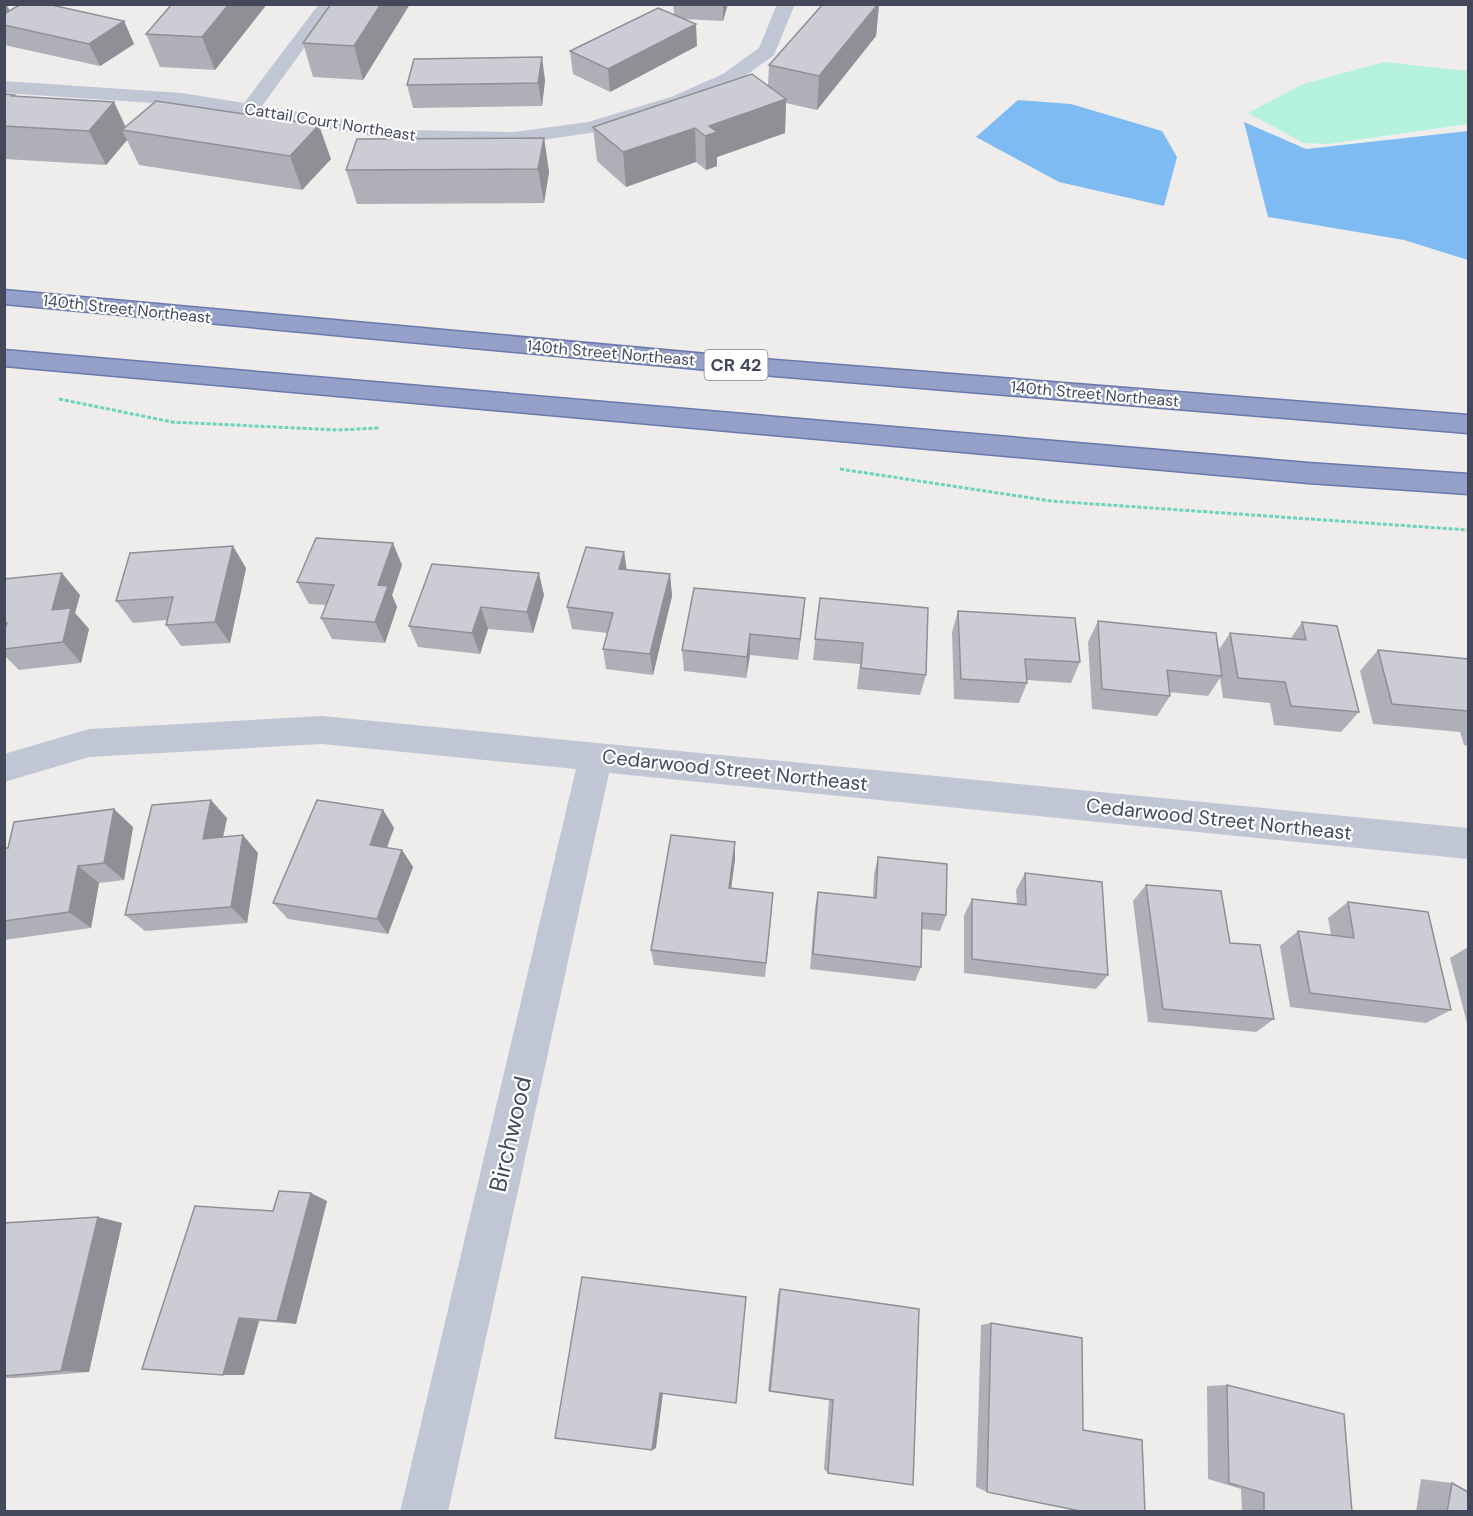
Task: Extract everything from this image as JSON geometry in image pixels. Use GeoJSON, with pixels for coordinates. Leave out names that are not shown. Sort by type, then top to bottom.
{"type":"FeatureCollection","features":[{"type":"Feature","properties":{"kind":"highway","name":"140th Street Northeast"},"geometry":{"type":"LineString","coordinates":[[4,297],[762,367],[1468,424]]}},
{"type":"Feature","properties":{"kind":"highway"},"geometry":{"type":"LineString","coordinates":[[4,358],[1308,473],[1468,484]]}},
{"type":"Feature","properties":{"kind":"street"},"geometry":{"type":"LineString","coordinates":[[249,110],[328,4]]}},
{"type":"Feature","properties":{"kind":"street","name":"Cattail Court Northeast"},"geometry":{"type":"LineString","coordinates":[[4,87],[182,99],[407,136],[514,138],[590,128],[678,101],[730,78],[767,51],[786,4]]}},
{"type":"Feature","properties":{"kind":"street","name":"Cedarwood Street Northeast"},"geometry":{"type":"LineString","coordinates":[[4,768],[89,743],[322,730],[1468,844]]}},
{"type":"Feature","properties":{"kind":"street","name":"Birchwood"},"geometry":{"type":"LineString","coordinates":[[424,1512],[596,756]]}},
{"type":"Feature","properties":{"kind":"path"},"geometry":{"type":"LineString","coordinates":[[52,398],[172,422],[338,430],[386,428]]}},
{"type":"Feature","properties":{"kind":"path"},"geometry":{"type":"LineString","coordinates":[[833,468],[1051,501],[1468,530]]}},
{"type":"Feature","properties":{"kind":"green space"},"geometry":{"type":"Polygon","coordinates":[[[1384,62],[1468,71],[1468,124],[1329,144],[1304,143],[1248,113],[1303,84],[1384,62]]]}},
{"type":"Feature","properties":{"kind":"water"},"geometry":{"type":"Polygon","coordinates":[[[1018,100],[1071,104],[1162,131],[1177,157],[1164,206],[1059,182],[976,137],[1018,100]]]}},
{"type":"Feature","properties":{"kind":"water"},"geometry":{"type":"Polygon","coordinates":[[[1244,122],[1306,149],[1468,131],[1468,260],[1404,240],[1268,217],[1244,122]]]}},
{"type":"Feature","properties":{"kind":"building"},"geometry":{"type":"Polygon","coordinates":[[[21,4],[47,4],[124,21],[89,44],[4,25],[4,14],[21,4]]]}},
{"type":"Feature","properties":{"kind":"building"},"geometry":{"type":"Polygon","coordinates":[[[172,4],[229,4],[202,37],[146,34],[172,4]]]}},
{"type":"Feature","properties":{"kind":"building"},"geometry":{"type":"Polygon","coordinates":[[[331,4],[381,4],[354,46],[303,43],[331,4]]]}},
{"type":"Feature","properties":{"kind":"building"},"geometry":{"type":"Polygon","coordinates":[[[823,4],[878,4],[819,76],[769,65],[823,4]]]}},
{"type":"Feature","properties":{"kind":"building"},"geometry":{"type":"Polygon","coordinates":[[[658,8],[696,24],[608,69],[570,51],[658,8]]]}},
{"type":"Feature","properties":{"kind":"building"},"geometry":{"type":"Polygon","coordinates":[[[542,57],[538,83],[407,85],[414,59],[542,57]]]}},
{"type":"Feature","properties":{"kind":"building"},"geometry":{"type":"Polygon","coordinates":[[[752,74],[786,99],[709,126],[717,132],[705,136],[695,128],[623,152],[593,127],[752,74]]]}},
{"type":"Feature","properties":{"kind":"building"},"geometry":{"type":"Polygon","coordinates":[[[4,94],[114,102],[89,131],[4,126],[4,94]]]}},
{"type":"Feature","properties":{"kind":"building"},"geometry":{"type":"Polygon","coordinates":[[[156,101],[319,125],[290,156],[122,130],[156,101]]]}},
{"type":"Feature","properties":{"kind":"building"},"geometry":{"type":"Polygon","coordinates":[[[544,138],[538,169],[346,170],[357,139],[544,138]]]}},
{"type":"Feature","properties":{"kind":"building"},"geometry":{"type":"Polygon","coordinates":[[[316,538],[393,543],[378,585],[388,586],[375,622],[321,618],[334,585],[297,582],[316,538]]]}},
{"type":"Feature","properties":{"kind":"building"},"geometry":{"type":"Polygon","coordinates":[[[233,546],[215,622],[166,625],[173,597],[116,601],[130,553],[233,546]]]}},
{"type":"Feature","properties":{"kind":"building"},"geometry":{"type":"Polygon","coordinates":[[[586,547],[624,552],[619,569],[670,574],[650,654],[603,649],[613,613],[567,607],[586,547]]]}},
{"type":"Feature","properties":{"kind":"building"},"geometry":{"type":"Polygon","coordinates":[[[432,564],[539,573],[527,612],[481,607],[472,633],[409,626],[432,564]]]}},
{"type":"Feature","properties":{"kind":"building"},"geometry":{"type":"Polygon","coordinates":[[[62,573],[52,610],[71,608],[63,642],[4,649],[4,630],[7,623],[4,623],[4,579],[62,573]]]}},
{"type":"Feature","properties":{"kind":"building"},"geometry":{"type":"Polygon","coordinates":[[[694,588],[805,598],[800,639],[750,634],[747,657],[682,650],[694,588]]]}},
{"type":"Feature","properties":{"kind":"building"},"geometry":{"type":"Polygon","coordinates":[[[820,598],[928,608],[926,675],[861,668],[863,643],[815,639],[820,598]]]}},
{"type":"Feature","properties":{"kind":"building"},"geometry":{"type":"Polygon","coordinates":[[[958,611],[1075,618],[1080,662],[1025,659],[1027,683],[961,679],[958,611]]]}},
{"type":"Feature","properties":{"kind":"building"},"geometry":{"type":"Polygon","coordinates":[[[1098,621],[1216,633],[1222,676],[1167,670],[1170,696],[1102,689],[1098,621]]]}},
{"type":"Feature","properties":{"kind":"building"},"geometry":{"type":"Polygon","coordinates":[[[1302,622],[1337,626],[1359,712],[1291,706],[1285,682],[1238,678],[1230,633],[1306,640],[1302,622]]]}},
{"type":"Feature","properties":{"kind":"building"},"geometry":{"type":"Polygon","coordinates":[[[1378,650],[1468,659],[1468,711],[1392,704],[1378,650]]]}},
{"type":"Feature","properties":{"kind":"building"},"geometry":{"type":"Polygon","coordinates":[[[211,800],[203,839],[243,835],[231,907],[125,915],[152,805],[211,800]]]}},
{"type":"Feature","properties":{"kind":"building"},"geometry":{"type":"Polygon","coordinates":[[[317,800],[383,810],[370,845],[402,850],[377,919],[273,903],[317,800]]]}},
{"type":"Feature","properties":{"kind":"building"},"geometry":{"type":"Polygon","coordinates":[[[114,809],[104,863],[78,866],[69,912],[4,921],[4,848],[8,848],[14,822],[114,809]]]}},
{"type":"Feature","properties":{"kind":"building"},"geometry":{"type":"Polygon","coordinates":[[[671,835],[735,842],[729,888],[773,893],[766,963],[651,950],[671,835]]]}},
{"type":"Feature","properties":{"kind":"building"},"geometry":{"type":"Polygon","coordinates":[[[878,857],[947,864],[946,915],[922,913],[921,967],[813,954],[818,892],[876,898],[878,857]]]}},
{"type":"Feature","properties":{"kind":"building"},"geometry":{"type":"Polygon","coordinates":[[[1025,873],[1102,882],[1108,975],[972,959],[972,899],[1026,905],[1025,873]]]}},
{"type":"Feature","properties":{"kind":"building"},"geometry":{"type":"Polygon","coordinates":[[[1146,885],[1221,891],[1230,943],[1260,945],[1274,1019],[1163,1009],[1146,885]]]}},
{"type":"Feature","properties":{"kind":"building"},"geometry":{"type":"Polygon","coordinates":[[[1348,902],[1428,912],[1451,1010],[1310,993],[1298,931],[1354,938],[1348,902]]]}},
{"type":"Feature","properties":{"kind":"building"},"geometry":{"type":"Polygon","coordinates":[[[279,1191],[311,1193],[277,1321],[239,1318],[223,1375],[142,1369],[195,1206],[273,1211],[279,1191]]]}},
{"type":"Feature","properties":{"kind":"building"},"geometry":{"type":"Polygon","coordinates":[[[98,1217],[61,1371],[4,1376],[4,1223],[98,1217]]]}},
{"type":"Feature","properties":{"kind":"building"},"geometry":{"type":"Polygon","coordinates":[[[582,1277],[746,1297],[736,1403],[660,1393],[652,1450],[555,1438],[582,1277]]]}},
{"type":"Feature","properties":{"kind":"building"},"geometry":{"type":"Polygon","coordinates":[[[780,1289],[919,1309],[913,1485],[828,1473],[833,1400],[770,1391],[780,1289]]]}},
{"type":"Feature","properties":{"kind":"building"},"geometry":{"type":"Polygon","coordinates":[[[991,1323],[1082,1338],[1083,1430],[1142,1440],[1145,1512],[1085,1512],[987,1492],[991,1323]]]}},
{"type":"Feature","properties":{"kind":"building"},"geometry":{"type":"Polygon","coordinates":[[[1227,1385],[1344,1414],[1352,1512],[1264,1512],[1264,1493],[1229,1483],[1227,1385]]]}},
{"type":"Feature","properties":{"kind":"building"},"geometry":{"type":"Polygon","coordinates":[[[1452,1483],[1468,1492],[1468,1512],[1447,1512],[1452,1483]]]}}]}
